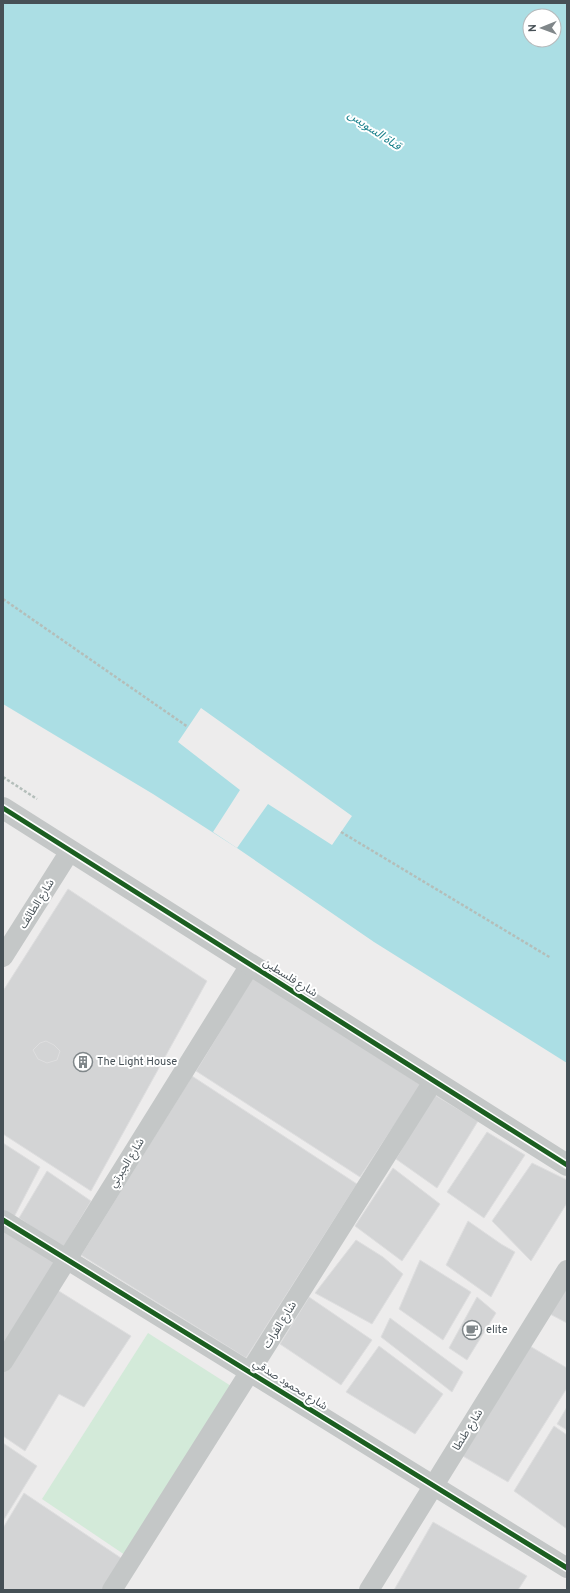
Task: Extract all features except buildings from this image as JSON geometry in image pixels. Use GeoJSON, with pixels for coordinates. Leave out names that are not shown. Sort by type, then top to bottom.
{"type":"FeatureCollection","features":[{"type":"Feature","properties":{"kind":"street","name":"شارع فلسطين"},"geometry":{"type":"LineString","coordinates":[[3,808],[567,1165]]}},
{"type":"Feature","properties":{"kind":"street","name":"شارع الطائف"},"geometry":{"type":"LineString","coordinates":[[3,957],[70,850]]}},
{"type":"Feature","properties":{"kind":"street","name":"شارع الجبرتي"},"geometry":{"type":"LineString","coordinates":[[3,1362],[250,965]]}},
{"type":"Feature","properties":{"kind":"street","name":"شارع الفرات"},"geometry":{"type":"LineString","coordinates":[[112,1590],[434,1080]]}},
{"type":"Feature","properties":{"kind":"street","name":"شارع محمود صدقي"},"geometry":{"type":"LineString","coordinates":[[3,1220],[567,1568]]}},
{"type":"Feature","properties":{"kind":"street","name":"شارع طنطا"},"geometry":{"type":"LineString","coordinates":[[369,1590],[567,1270]]}},
{"type":"Feature","properties":{"kind":"path"},"geometry":{"type":"LineString","coordinates":[[3,599],[188,726]]}},
{"type":"Feature","properties":{"kind":"path"},"geometry":{"type":"LineString","coordinates":[[341,832],[551,958]]}},
{"type":"Feature","properties":{"kind":"green space"},"geometry":{"type":"Polygon","coordinates":[[[148,1333],[231,1386],[125,1555],[42,1499],[148,1333]]]}},
{"type":"Feature","properties":{"kind":"water","name":"قناة السويس"},"geometry":{"type":"Polygon","coordinates":[[[3,3],[567,3],[567,1063],[374,942],[237,848],[153,794],[3,704],[3,3]]]}},
{"type":"Feature","properties":{"kind":"pier"},"geometry":{"type":"Polygon","coordinates":[[[201,708],[352,816],[332,845],[268,804],[237,848],[213,832],[240,790],[178,742],[201,708]]]}},
{"type":"Feature","properties":{"kind":"cycle path"},"geometry":{"type":"LineString","coordinates":[[3,808],[567,1165]]}},
{"type":"Feature","properties":{"kind":"cycle path"},"geometry":{"type":"LineString","coordinates":[[3,1220],[567,1568]]}},
{"type":"Feature","properties":{"kind":"place","name":"The Light House"},"geometry":{"type":"Point","coordinates":[83,1062]}},
{"type":"Feature","properties":{"kind":"place","name":"elite"},"geometry":{"type":"Point","coordinates":[472,1330]}}]}
